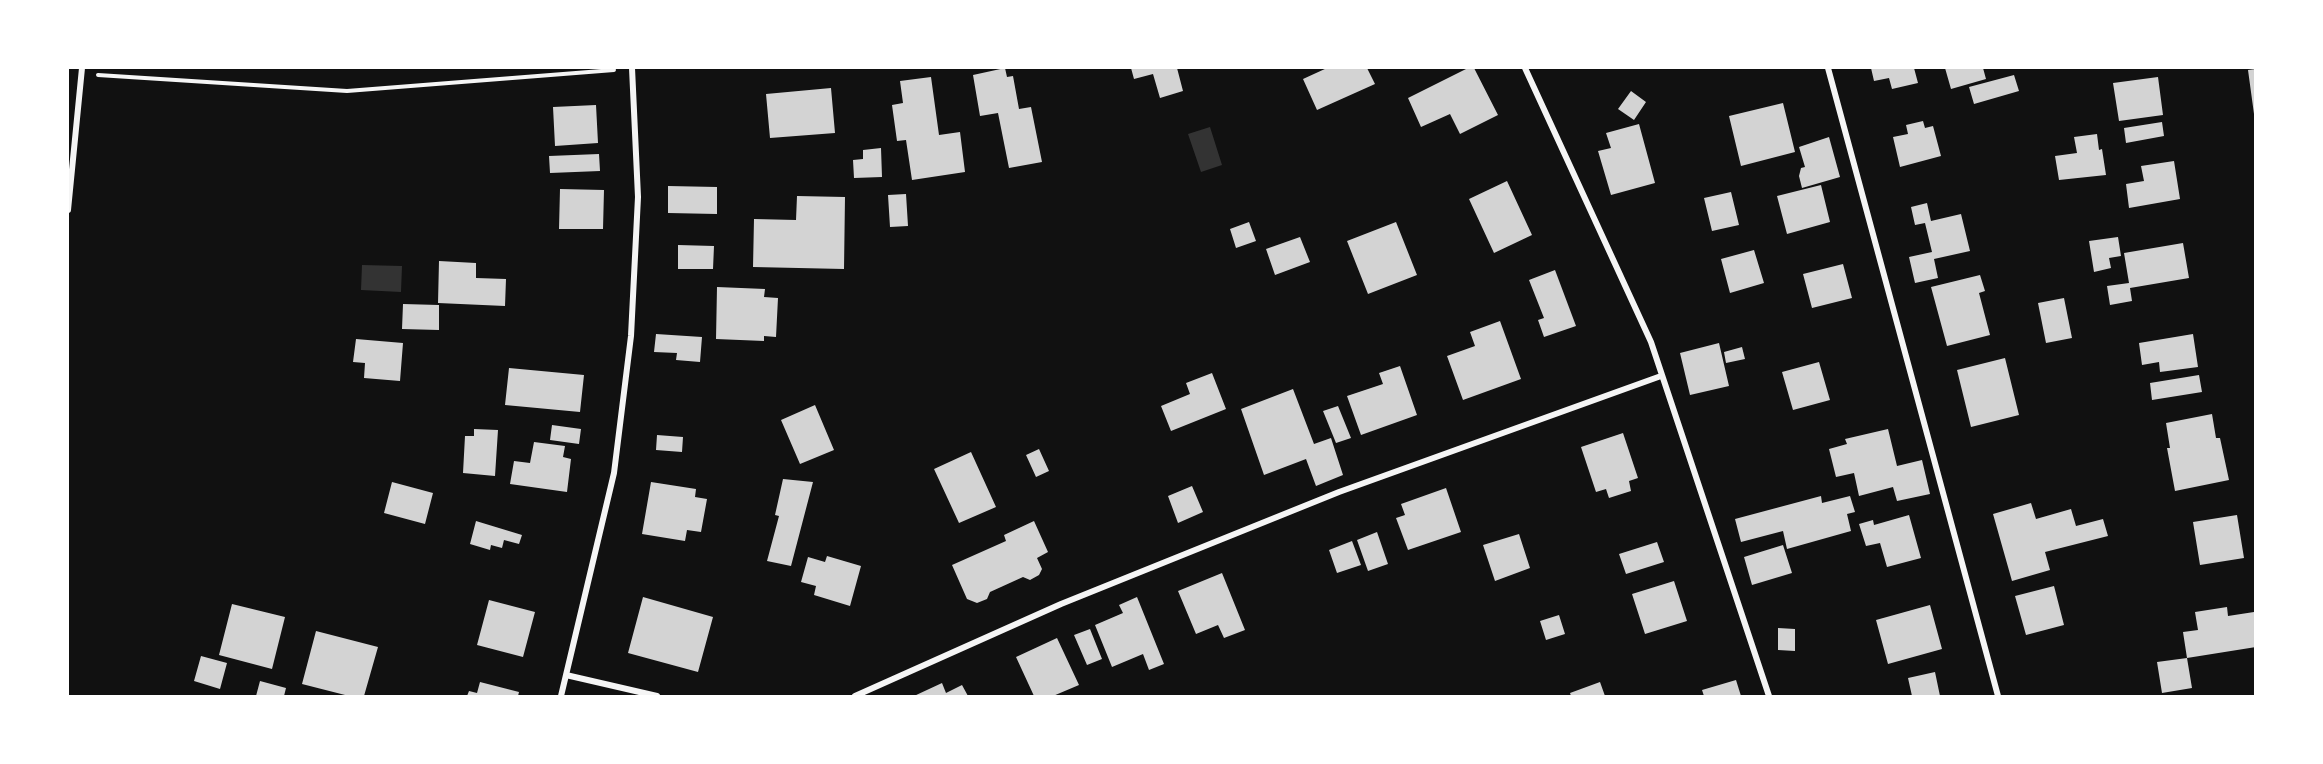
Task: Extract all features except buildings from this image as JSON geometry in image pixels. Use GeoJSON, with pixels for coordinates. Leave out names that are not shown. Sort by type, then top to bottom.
{"type":"FeatureCollection","features":[{"type":"Feature","properties":{"kind":"street"},"geometry":{"type":"LineString","coordinates":[[561,696],[614,473],[632,336],[638,197],[632,68]]}},
{"type":"Feature","properties":{"kind":"street"},"geometry":{"type":"LineString","coordinates":[[1525,68],[1651,342],[1769,696]]}},
{"type":"Feature","properties":{"kind":"street"},"geometry":{"type":"LineString","coordinates":[[1828,68],[1998,696]]}},
{"type":"Feature","properties":{"kind":"street"},"geometry":{"type":"LineString","coordinates":[[68,210],[82,71]]}},
{"type":"Feature","properties":{"kind":"street"},"geometry":{"type":"LineString","coordinates":[[855,696],[1061,604],[1339,492],[1661,376]]}},
{"type":"Feature","properties":{"kind":"street"},"geometry":{"type":"LineString","coordinates":[[566,675],[657,696]]}},
{"type":"Feature","properties":{"kind":"path"},"geometry":{"type":"LineString","coordinates":[[82,71],[347,91],[619,69]]}},
{"type":"Feature","properties":{"kind":"shaded area"},"geometry":{"type":"Polygon","coordinates":[[[1210,127],[1222,165],[1201,172],[1188,134],[1210,127]]]}},
{"type":"Feature","properties":{"kind":"shaded area"},"geometry":{"type":"Polygon","coordinates":[[[362,265],[402,266],[401,292],[361,290],[362,265]]]}}]}
